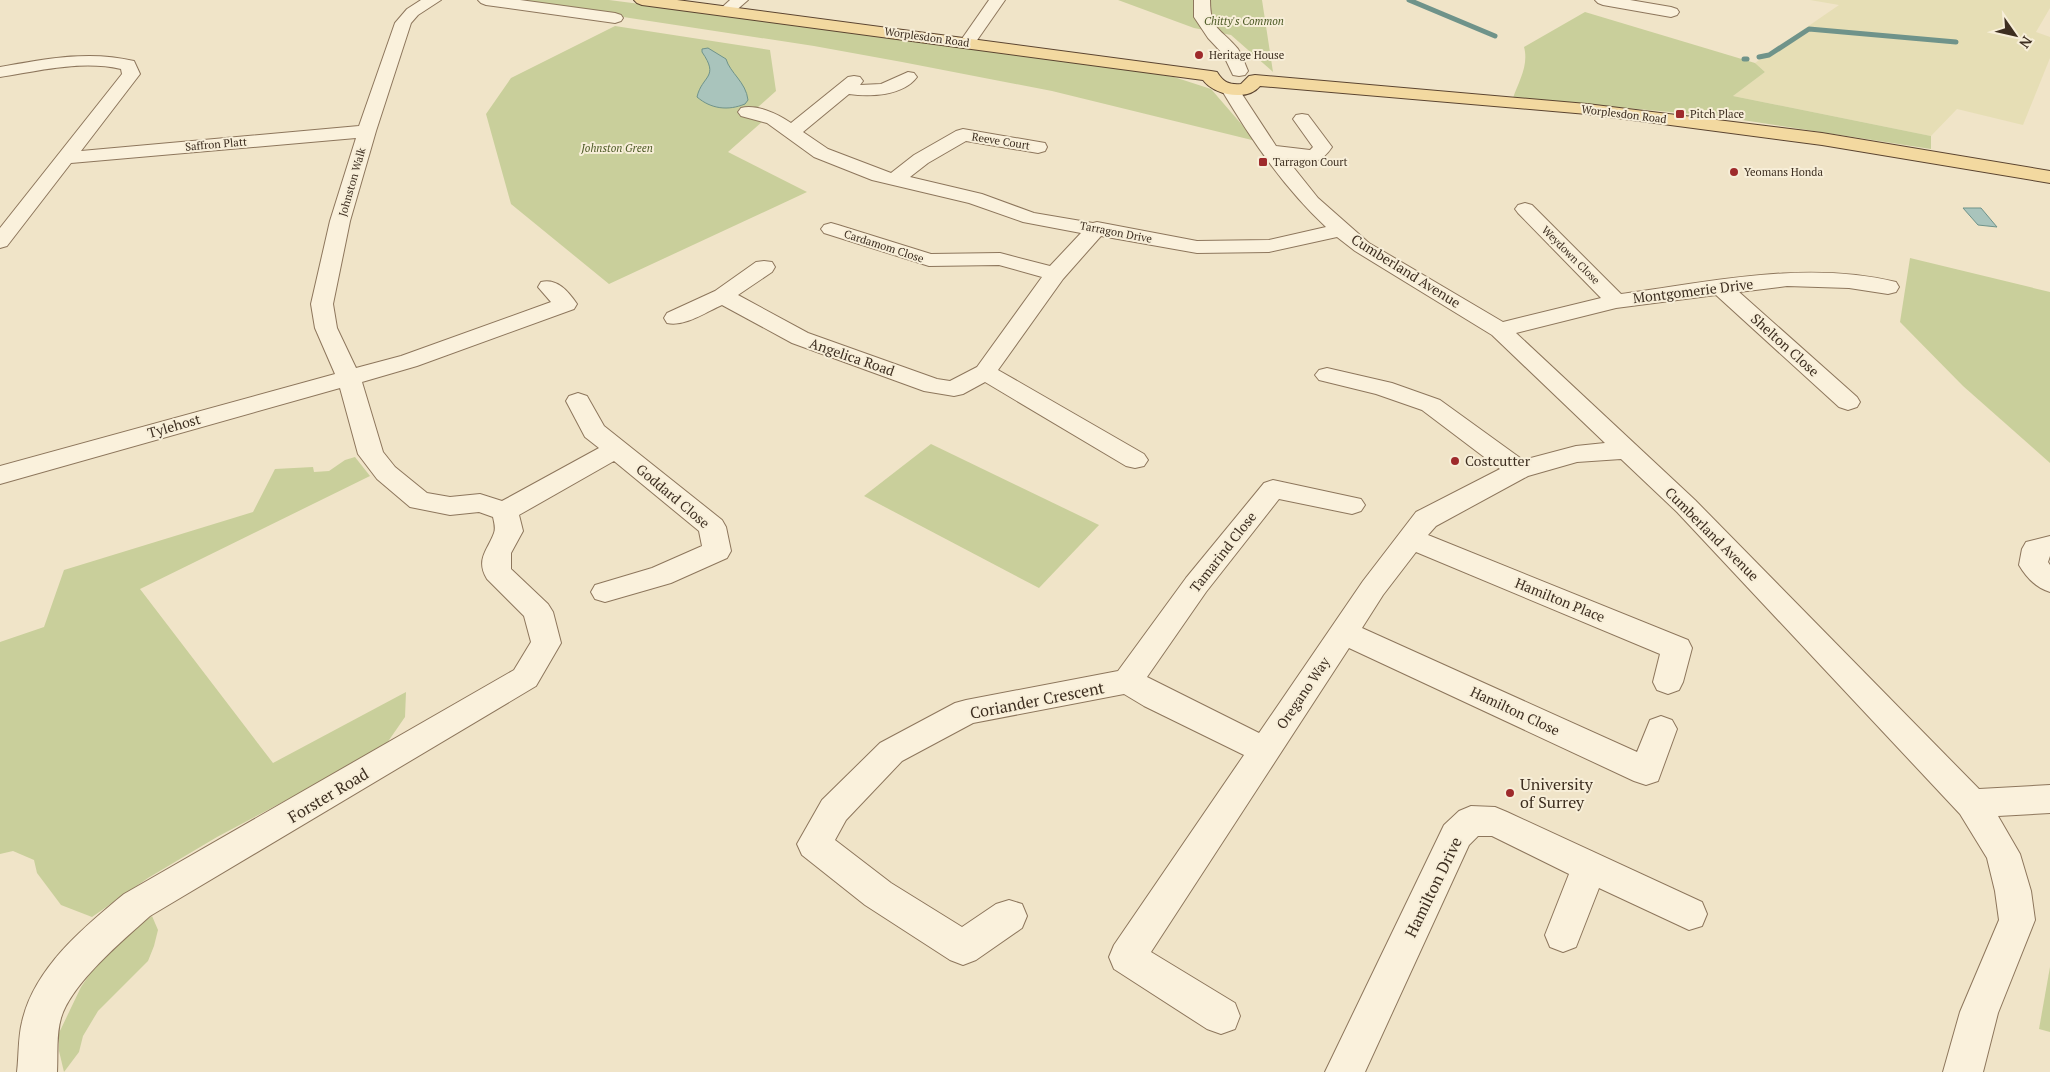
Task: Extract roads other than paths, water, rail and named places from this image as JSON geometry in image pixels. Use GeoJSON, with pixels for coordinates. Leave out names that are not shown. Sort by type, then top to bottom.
{"type":"FeatureCollection","features":[{"type":"Feature","properties":{"kind":"main road","name":"Worplesdon Road"},"geometry":{"type":"LineString","coordinates":[[642,0],[1234,79],[1587,109],[1822,139],[2050,177]]}},
{"type":"Feature","properties":{"kind":"street","name":"Johnston Walk"},"geometry":{"type":"LineString","coordinates":[[433,0],[416,9],[407,16],[403,23],[340,220],[322,304],[326,328],[349,378],[371,454],[386,473],[418,501],[450,506],[480,503],[505,511]]}},
{"type":"Feature","properties":{"kind":"street"},"geometry":{"type":"LineString","coordinates":[[486,0],[615,18]]}},
{"type":"Feature","properties":{"kind":"street"},"geometry":{"type":"LineString","coordinates":[[726,11],[740,0]]}},
{"type":"Feature","properties":{"kind":"street"},"geometry":{"type":"LineString","coordinates":[[967,43],[997,0]]}},
{"type":"Feature","properties":{"kind":"street","name":"Cumberland Avenue"},"geometry":{"type":"LineString","coordinates":[[1202,0],[1202,17],[1214,35],[1231,52],[1234,79],[1260,138],[1311,202],[1341,230],[1386,262],[1500,330],[1717,537],[1972,804],[2003,854],[2013,891],[2017,920],[1979,1012],[1963,1072]]}},
{"type":"Feature","properties":{"kind":"street"},"geometry":{"type":"LineString","coordinates":[[1603,0],[1671,12]]}},
{"type":"Feature","properties":{"kind":"street"},"geometry":{"type":"LineString","coordinates":[[0,72],[112,60],[128,66],[130,74],[125,83],[0,242]]}},
{"type":"Feature","properties":{"kind":"street"},"geometry":{"type":"LineString","coordinates":[[792,132],[849,84],[876,91],[894,87],[908,78]]}},
{"type":"Feature","properties":{"kind":"street","name":"Tarragon Drive"},"geometry":{"type":"LineString","coordinates":[[747,112],[773,119],[821,154],[879,176],[975,198],[1030,218],[1097,228],[1197,247],[1269,246],[1341,230]]}},
{"type":"Feature","properties":{"kind":"street"},"geometry":{"type":"LineString","coordinates":[[1272,151],[1315,156],[1323,147],[1302,119]]}},
{"type":"Feature","properties":{"kind":"street","name":"Saffron Platt"},"geometry":{"type":"LineString","coordinates":[[66,158],[367,131]]}},
{"type":"Feature","properties":{"kind":"street","name":"Reeve Court"},"geometry":{"type":"LineString","coordinates":[[894,180],[921,159],[963,135],[1038,147]]}},
{"type":"Feature","properties":{"kind":"street","name":"Weydown Close"},"geometry":{"type":"LineString","coordinates":[[1525,209],[1616,301]]}},
{"type":"Feature","properties":{"kind":"street","name":"Angelica Road"},"geometry":{"type":"LineString","coordinates":[[724,296],[800,338],[933,386],[954,389],[985,372],[1055,274],[1097,228]]}},
{"type":"Feature","properties":{"kind":"street","name":"Cardamom Close"},"geometry":{"type":"LineString","coordinates":[[832,229],[929,260],[1000,259],[1055,274]]}},
{"type":"Feature","properties":{"kind":"street"},"geometry":{"type":"LineString","coordinates":[[675,318],[724,296],[764,267]]}},
{"type":"Feature","properties":{"kind":"street","name":"Montgomerie Drive"},"geometry":{"type":"LineString","coordinates":[[1500,330],[1616,301],[1787,279],[1849,281],[1888,287]]}},
{"type":"Feature","properties":{"kind":"street"},"geometry":{"type":"LineString","coordinates":[[349,378],[409,361],[566,304],[549,287]]}},
{"type":"Feature","properties":{"kind":"street","name":"Shelton Close"},"geometry":{"type":"LineString","coordinates":[[1722,288],[1848,402]]}},
{"type":"Feature","properties":{"kind":"street"},"geometry":{"type":"LineString","coordinates":[[985,372],[1135,460]]}},
{"type":"Feature","properties":{"kind":"street"},"geometry":{"type":"LineString","coordinates":[[1328,375],[1383,388],[1431,405],[1519,470]]}},
{"type":"Feature","properties":{"kind":"street","name":"Tylehost"},"geometry":{"type":"LineString","coordinates":[[0,475],[349,378]]}},
{"type":"Feature","properties":{"kind":"street","name":"Goddard Close"},"geometry":{"type":"LineString","coordinates":[[578,401],[594,431],[712,527],[717,551],[661,576],[605,592]]}},
{"type":"Feature","properties":{"kind":"street"},"geometry":{"type":"LineString","coordinates":[[505,511],[616,449]]}},
{"type":"Feature","properties":{"kind":"street","name":"Oregano Way"},"geometry":{"type":"LineString","coordinates":[[1221,1016],[1127,957],[1373,588],[1426,519],[1519,470],[1576,454],[1625,450]]}},
{"type":"Feature","properties":{"kind":"street","name":"Tamarind Close"},"geometry":{"type":"LineString","coordinates":[[1128,681],[1196,585],[1273,489],[1352,505]]}},
{"type":"Feature","properties":{"kind":"street","name":"Forster Road"},"geometry":{"type":"LineString","coordinates":[[37,1072],[43,1016],[62,981],[98,939],[137,905],[525,678],[546,643],[538,612],[497,572],[497,553],[509,531],[505,511]]}},
{"type":"Feature","properties":{"kind":"street","name":"Hamilton Place"},"geometry":{"type":"LineString","coordinates":[[1411,539],[1677,648],[1668,682]]}},
{"type":"Feature","properties":{"kind":"street"},"geometry":{"type":"LineString","coordinates":[[2050,546],[2036,549],[2033,565],[2050,582]]}},
{"type":"Feature","properties":{"kind":"street","name":"Hamilton Close"},"geometry":{"type":"LineString","coordinates":[[1344,633],[1646,771],[1661,729]]}},
{"type":"Feature","properties":{"kind":"street"},"geometry":{"type":"LineString","coordinates":[[1128,681],[1264,750]]}},
{"type":"Feature","properties":{"kind":"street","name":"Coriander Crescent"},"geometry":{"type":"LineString","coordinates":[[1009,916],[963,948],[878,894],[814,844],[834,810],[891,752],[966,712],[1128,681]]}},
{"type":"Feature","properties":{"kind":"street"},"geometry":{"type":"LineString","coordinates":[[1972,804],[2050,799]]}},
{"type":"Feature","properties":{"kind":"street","name":"Hamilton Drive"},"geometry":{"type":"LineString","coordinates":[[1345,1072],[1456,835],[1471,821],[1495,822],[1689,914]]}},
{"type":"Feature","properties":{"kind":"street"},"geometry":{"type":"LineString","coordinates":[[1563,935],[1589,868]]}},
{"type":"Feature","properties":{"kind":"water"},"geometry":{"type":"Polygon","coordinates":[[[708,48],[726,59],[747,94],[748,100],[745,104],[732,108],[720,108],[708,104],[697,97],[710,72],[710,67],[702,52],[702,49],[708,48]]]}},
{"type":"Feature","properties":{"kind":"water"},"geometry":{"type":"Polygon","coordinates":[[[1963,208],[1981,208],[1997,227],[1978,225],[1963,208]]]}},
{"type":"Feature","properties":{"kind":"waterway"},"geometry":{"type":"LineString","coordinates":[[1409,0],[1495,36]]}},
{"type":"Feature","properties":{"kind":"waterway"},"geometry":{"type":"LineString","coordinates":[[1759,57],[1769,55],[1809,29],[1956,42]]}},
{"type":"Feature","properties":{"kind":"place","name":"Heritage House"},"geometry":{"type":"Point","coordinates":[1199,55]}},
{"type":"Feature","properties":{"kind":"place","name":"Pitch Place"},"geometry":{"type":"Point","coordinates":[1680,114]}},
{"type":"Feature","properties":{"kind":"place","name":"Tarragon Court"},"geometry":{"type":"Point","coordinates":[1263,162]}},
{"type":"Feature","properties":{"kind":"place","name":"Yeomans Honda"},"geometry":{"type":"Point","coordinates":[1734,172]}},
{"type":"Feature","properties":{"kind":"place","name":"Costcutter"},"geometry":{"type":"Point","coordinates":[1455,461]}},
{"type":"Feature","properties":{"kind":"place","name":"University of Surrey"},"geometry":{"type":"Point","coordinates":[1510,793]}},
{"type":"Feature","properties":{"kind":"park label","name":"Chitty's Common"},"geometry":{"type":"Point","coordinates":[1244,21]}},
{"type":"Feature","properties":{"kind":"park label","name":"Johnston Green"},"geometry":{"type":"Point","coordinates":[617,148]}}]}
